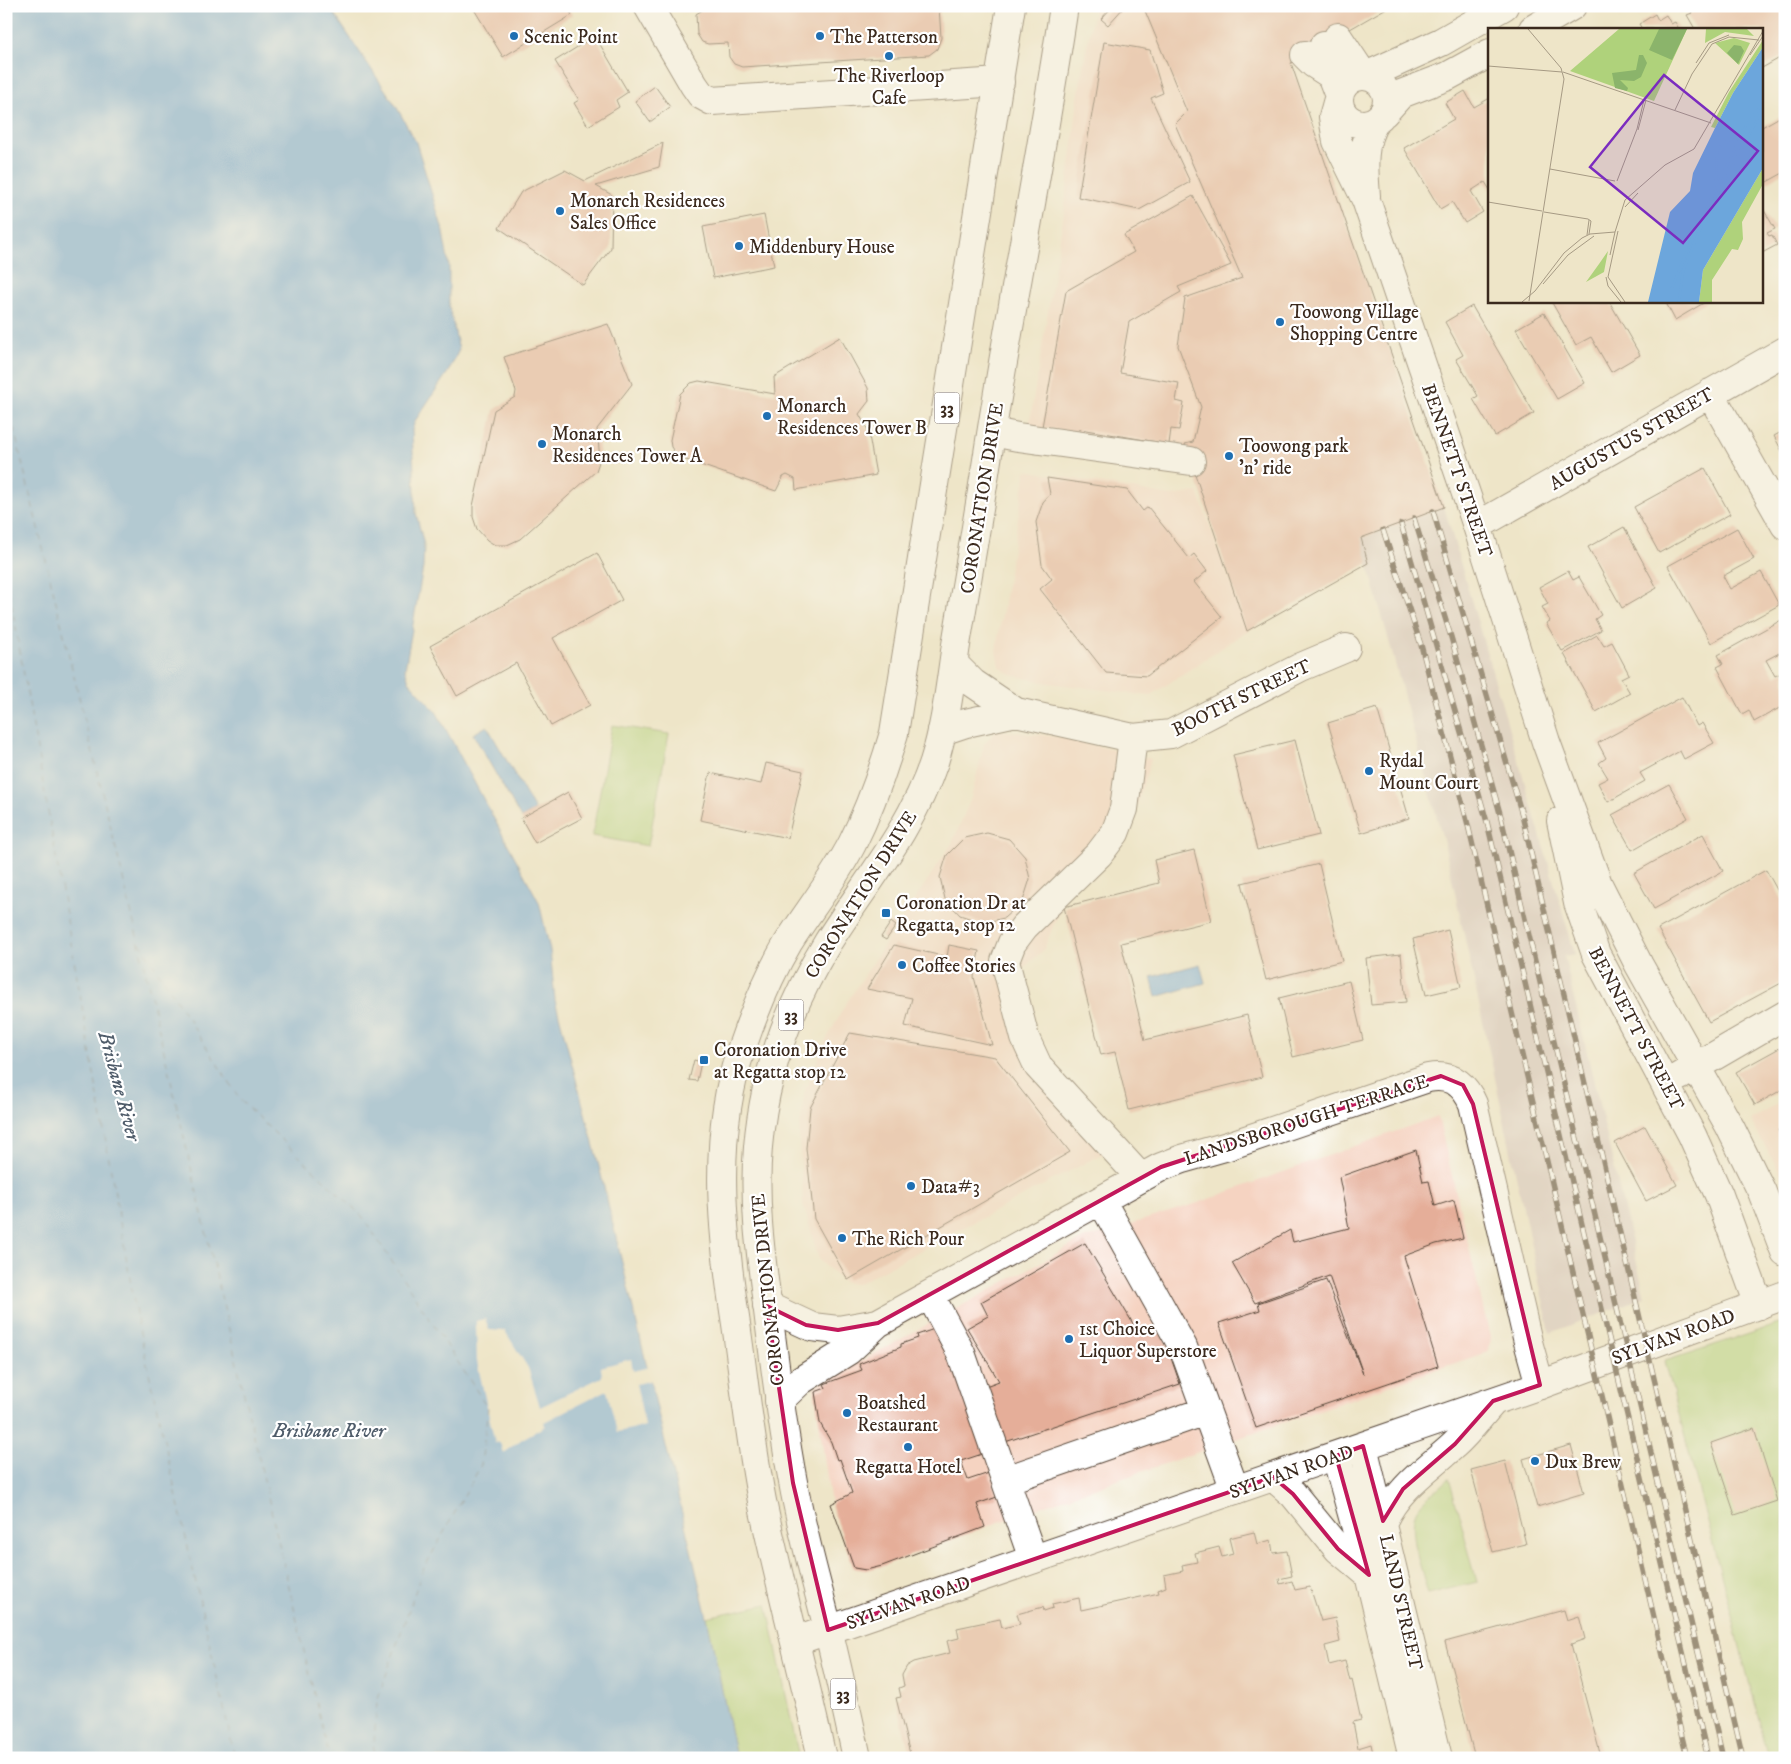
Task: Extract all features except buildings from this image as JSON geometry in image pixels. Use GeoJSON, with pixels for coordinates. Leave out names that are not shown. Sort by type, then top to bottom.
{"type":"FeatureCollection","features":[{"type":"Feature","properties":{"kind":"main road"},"geometry":{"type":"LineString","coordinates":[[648,6],[694,85],[702,95],[712,101],[1000,82]]}},
{"type":"Feature","properties":{"kind":"main road","name":"33"},"geometry":{"type":"LineString","coordinates":[[1000,82],[1011,6]]}},
{"type":"Feature","properties":{"kind":"main road","name":"CORONATION DRIVE"},"geometry":{"type":"LineString","coordinates":[[857,1758],[828,1630],[804,1537],[778,1401],[757,1223],[755,1184],[762,1111],[785,1027],[806,981],[830,940],[901,835],[934,761],[942,731],[954,664],[1064,6]]}},
{"type":"Feature","properties":{"kind":"main road"},"geometry":{"type":"LineString","coordinates":[[1336,90],[1362,71],[1441,42],[1504,6]]}},
{"type":"Feature","properties":{"kind":"main road"},"geometry":{"type":"LineString","coordinates":[[1535,28],[1572,6]]}},
{"type":"Feature","properties":{"kind":"main road"},"geometry":{"type":"LineString","coordinates":[[1382,112],[1387,94],[1381,83],[1362,71],[1331,41],[1330,60],[1342,112],[1350,121],[1362,124],[1382,112],[1401,94],[1448,76],[1488,54]]}},
{"type":"Feature","properties":{"kind":"main road"},"geometry":{"type":"LineString","coordinates":[[1382,112],[1414,67],[1441,42]]}},
{"type":"Feature","properties":{"kind":"main road","name":"CORONATION DRIVE"},"geometry":{"type":"LineString","coordinates":[[822,1758],[764,1510],[752,1445],[728,1275],[722,1191],[730,1096],[741,1050],[762,996],[787,945],[832,880],[851,845],[872,801],[894,733],[1000,82]]}},
{"type":"Feature","properties":{"kind":"main road","name":"BENNETT STREET"},"geometry":{"type":"LineString","coordinates":[[1336,90],[1333,117],[1337,141],[1366,200],[1477,526],[1546,742],[1605,900],[1747,1161],[1785,1252]]}},
{"type":"Feature","properties":{"kind":"main road","name":"BENNETT STREET"},"geometry":{"type":"LineString","coordinates":[[1366,200],[1365,148],[1369,132],[1382,112]]}},
{"type":"Feature","properties":{"kind":"main road","name":"AUGUSTUS STREET"},"geometry":{"type":"LineString","coordinates":[[1477,526],[1785,351]]}},
{"type":"Feature","properties":{"kind":"main road"},"geometry":{"type":"LineString","coordinates":[[1710,393],[1785,525]]}},
{"type":"Feature","properties":{"kind":"main road"},"geometry":{"type":"LineString","coordinates":[[992,432],[1191,461]]}},
{"type":"Feature","properties":{"kind":"main road","name":"BOOTH STREET"},"geometry":{"type":"LineString","coordinates":[[954,664],[974,683],[1016,712],[1133,738],[1171,734],[1302,666],[1346,648]]}},
{"type":"Feature","properties":{"kind":"main road","name":"BOOTH STREET"},"geometry":{"type":"LineString","coordinates":[[942,731],[966,723],[1016,712]]}},
{"type":"Feature","properties":{"kind":"main road"},"geometry":{"type":"LineString","coordinates":[[1133,738],[1124,809],[1115,833],[1099,854],[1024,927],[1012,943],[1005,961],[1024,1038],[1038,1066],[1141,1178]]}},
{"type":"Feature","properties":{"kind":"main road","name":"BENNETT STREET"},"geometry":{"type":"LineString","coordinates":[[1546,742],[1572,877],[1591,941],[1601,966],[1666,1084],[1705,1163],[1759,1305]]}},
{"type":"Feature","properties":{"kind":"main road"},"geometry":{"type":"LineString","coordinates":[[1666,1084],[1785,1015]]}},
{"type":"Feature","properties":{"kind":"main road","name":"LANDSBOROUGH TERRACE"},"geometry":{"type":"LineString","coordinates":[[778,1401],[800,1381],[848,1351],[878,1323],[1141,1178],[1182,1158],[1228,1146],[1428,1078],[1441,1076],[1452,1079],[1462,1085],[1473,1104],[1525,1333],[1540,1386]]}},
{"type":"Feature","properties":{"kind":"main road"},"geometry":{"type":"LineString","coordinates":[[1101,1200],[1183,1347],[1235,1490]]}},
{"type":"Feature","properties":{"kind":"main road"},"geometry":{"type":"LineString","coordinates":[[930,1295],[961,1353],[1033,1559]]}},
{"type":"Feature","properties":{"kind":"main road","name":"SYLVAN ROAD"},"geometry":{"type":"LineString","coordinates":[[796,1642],[1540,1386],[1785,1295]]}},
{"type":"Feature","properties":{"kind":"main road","name":"LANDSBOROUGH TERRACE"},"geometry":{"type":"LineString","coordinates":[[767,1306],[812,1327],[838,1330],[878,1323]]}},
{"type":"Feature","properties":{"kind":"main road"},"geometry":{"type":"LineString","coordinates":[[1383,1521],[1390,1506],[1403,1489],[1455,1444],[1493,1402]]}},
{"type":"Feature","properties":{"kind":"main road"},"geometry":{"type":"LineString","coordinates":[[1006,1480],[1206,1412]]}},
{"type":"Feature","properties":{"kind":"main road","name":"LAND STREET"},"geometry":{"type":"LineString","coordinates":[[1363,1446],[1383,1521],[1438,1758]]}},
{"type":"Feature","properties":{"kind":"main road","name":"LAND STREET"},"geometry":{"type":"LineString","coordinates":[[1336,1456],[1369,1575],[1413,1758]]}},
{"type":"Feature","properties":{"kind":"main road"},"geometry":{"type":"LineString","coordinates":[[1273,1477],[1294,1494],[1338,1549],[1369,1575]]}},
{"type":"Feature","properties":{"kind":"highlighted area"},"geometry":{"type":"Polygon","coordinates":[[[1441,1076],[1463,1085],[1473,1104],[1540,1385],[1493,1401],[1455,1444],[1403,1489],[1383,1521],[1363,1446],[1336,1456],[1369,1575],[1338,1549],[1293,1494],[1273,1477],[828,1630],[793,1483],[767,1306],[806,1325],[838,1330],[878,1323],[1161,1167],[1441,1076]]]}},
{"type":"Feature","properties":{"kind":"shaded area"},"geometry":{"type":"Polygon","coordinates":[[[1095,6],[1143,6],[1254,274],[1185,298],[1178,346],[1201,407],[1193,442],[1186,444],[1187,450],[1029,427],[1064,213],[1081,76],[1095,6]]]}},
{"type":"Feature","properties":{"kind":"shaded area"},"geometry":{"type":"Polygon","coordinates":[[[1026,470],[1171,496],[1198,492],[1247,631],[1150,696],[1048,683],[1015,676],[1005,671],[999,666],[996,651],[1026,470]]]}},
{"type":"Feature","properties":{"kind":"shaded area"},"geometry":{"type":"Polygon","coordinates":[[[1444,507],[1575,954],[1564,956],[1645,1297],[1550,1333],[1446,851],[1361,538],[1444,507]]]}},
{"type":"Feature","properties":{"kind":"shaded area"},"geometry":{"type":"Polygon","coordinates":[[[997,730],[1060,737],[1151,759],[1126,841],[1069,887],[1043,951],[1012,978],[1009,1013],[1119,1145],[857,1284],[845,1283],[819,1260],[803,1203],[799,1133],[805,1091],[824,1044],[845,1005],[952,843],[971,799],[984,744],[997,730]]]}},
{"type":"Feature","properties":{"kind":"shaded area"},"geometry":{"type":"Polygon","coordinates":[[[1785,1100],[1785,1181],[1750,1120],[1785,1100]]]}},
{"type":"Feature","properties":{"kind":"shaded area"},"geometry":{"type":"Polygon","coordinates":[[[1438,1116],[1491,1341],[1487,1352],[1031,1510],[882,1566],[866,1570],[854,1568],[831,1504],[814,1387],[1083,1239],[1198,1203],[1438,1116]]]}},
{"type":"Feature","properties":{"kind":"green space"},"geometry":{"type":"Polygon","coordinates":[[[612,725],[669,734],[648,846],[592,836],[612,725]]]}},
{"type":"Feature","properties":{"kind":"green space"},"geometry":{"type":"Polygon","coordinates":[[[1785,1322],[1785,1758],[1769,1758],[1665,1361],[1785,1322]]]}},
{"type":"Feature","properties":{"kind":"green space"},"geometry":{"type":"Polygon","coordinates":[[[1449,1478],[1477,1582],[1428,1594],[1415,1541],[1414,1520],[1416,1511],[1422,1503],[1449,1478]]]}},
{"type":"Feature","properties":{"kind":"green space"},"geometry":{"type":"Polygon","coordinates":[[[767,1604],[799,1758],[736,1758],[707,1617],[767,1604]]]}},
{"type":"Feature","properties":{"kind":"water","name":"Brisbane River"},"geometry":{"type":"Polygon","coordinates":[[[6,6],[329,6],[396,106],[416,142],[442,227],[449,266],[449,306],[459,350],[448,372],[415,421],[412,430],[416,513],[424,545],[423,568],[405,669],[409,681],[437,713],[539,902],[550,950],[555,1000],[598,1162],[707,1617],[736,1758],[6,1758],[6,6]]]}},
{"type":"Feature","properties":{"kind":"water"},"geometry":{"type":"Polygon","coordinates":[[[487,726],[535,810],[521,818],[473,734],[487,726]]]}},
{"type":"Feature","properties":{"kind":"water"},"geometry":{"type":"Polygon","coordinates":[[[1200,964],[1205,983],[1156,997],[1151,977],[1200,964]]]}},
{"type":"Feature","properties":{"kind":"pier"},"geometry":{"type":"Polygon","coordinates":[[[485,1319],[489,1330],[505,1331],[528,1368],[540,1407],[602,1377],[601,1367],[631,1359],[633,1371],[650,1367],[653,1380],[636,1384],[645,1426],[617,1432],[607,1390],[544,1422],[545,1426],[522,1439],[503,1453],[500,1442],[495,1443],[477,1361],[476,1321],[485,1319]]]}},
{"type":"Feature","properties":{"kind":"ferry route"},"geometry":{"type":"LineString","coordinates":[[6,396],[138,940],[329,1758]]}},
{"type":"Feature","properties":{"kind":"ferry route"},"geometry":{"type":"LineString","coordinates":[[6,572],[137,1319],[235,1758]]}},
{"type":"Feature","properties":{"kind":"ferry route"},"geometry":{"type":"LineString","coordinates":[[140,943],[241,1101],[362,1216],[488,1408],[481,1465],[422,1572],[377,1701],[373,1758]]}},
{"type":"Feature","properties":{"kind":"railway"},"geometry":{"type":"LineString","coordinates":[[1433,511],[1522,815],[1743,1758]]}},
{"type":"Feature","properties":{"kind":"railway"},"geometry":{"type":"LineString","coordinates":[[1414,518],[1451,637],[1501,817],[1723,1758]]}},
{"type":"Feature","properties":{"kind":"railway"},"geometry":{"type":"LineString","coordinates":[[1401,524],[1487,822],[1708,1758]]}},
{"type":"Feature","properties":{"kind":"railway"},"geometry":{"type":"LineString","coordinates":[[1383,530],[1421,645],[1468,825],[1687,1758]]}},
{"type":"Feature","properties":{"kind":"place","name":"Scenic Point"},"geometry":{"type":"Point","coordinates":[514,36]}},
{"type":"Feature","properties":{"kind":"place","name":"The Patterson"},"geometry":{"type":"Point","coordinates":[820,36]}},
{"type":"Feature","properties":{"kind":"place","name":"The Riverloop Cafe"},"geometry":{"type":"Point","coordinates":[889,56]}},
{"type":"Feature","properties":{"kind":"place","name":"Monarch Residences Sales Office"},"geometry":{"type":"Point","coordinates":[560,211]}},
{"type":"Feature","properties":{"kind":"place","name":"Middenbury House"},"geometry":{"type":"Point","coordinates":[739,246]}},
{"type":"Feature","properties":{"kind":"place","name":"Toowong Village Shopping Centre"},"geometry":{"type":"Point","coordinates":[1280,322]}},
{"type":"Feature","properties":{"kind":"place","name":"Monarch Residences Tower B"},"geometry":{"type":"Point","coordinates":[767,416]}},
{"type":"Feature","properties":{"kind":"place","name":"Monarch Residences Tower A"},"geometry":{"type":"Point","coordinates":[542,444]}},
{"type":"Feature","properties":{"kind":"place","name":"Toowong park 'n' ride"},"geometry":{"type":"Point","coordinates":[1229,456]}},
{"type":"Feature","properties":{"kind":"place","name":"Rydal Mount Court"},"geometry":{"type":"Point","coordinates":[1369,771]}},
{"type":"Feature","properties":{"kind":"place","name":"Coronation Dr at Regatta, stop 12"},"geometry":{"type":"Point","coordinates":[886,913]}},
{"type":"Feature","properties":{"kind":"place","name":"Coffee Stories"},"geometry":{"type":"Point","coordinates":[902,965]}},
{"type":"Feature","properties":{"kind":"place","name":"Coronation Drive at Regatta stop 12"},"geometry":{"type":"Point","coordinates":[704,1060]}},
{"type":"Feature","properties":{"kind":"place","name":"Data#3"},"geometry":{"type":"Point","coordinates":[911,1186]}},
{"type":"Feature","properties":{"kind":"place","name":"The Rich Pour"},"geometry":{"type":"Point","coordinates":[842,1238]}},
{"type":"Feature","properties":{"kind":"place","name":"1st Choice Liquor Superstore"},"geometry":{"type":"Point","coordinates":[1069,1339]}},
{"type":"Feature","properties":{"kind":"place","name":"Boatshed Restaurant"},"geometry":{"type":"Point","coordinates":[847,1413]}},
{"type":"Feature","properties":{"kind":"place","name":"Regatta Hotel"},"geometry":{"type":"Point","coordinates":[908,1447]}},
{"type":"Feature","properties":{"kind":"place","name":"Dux Brew"},"geometry":{"type":"Point","coordinates":[1535,1461]}}]}
